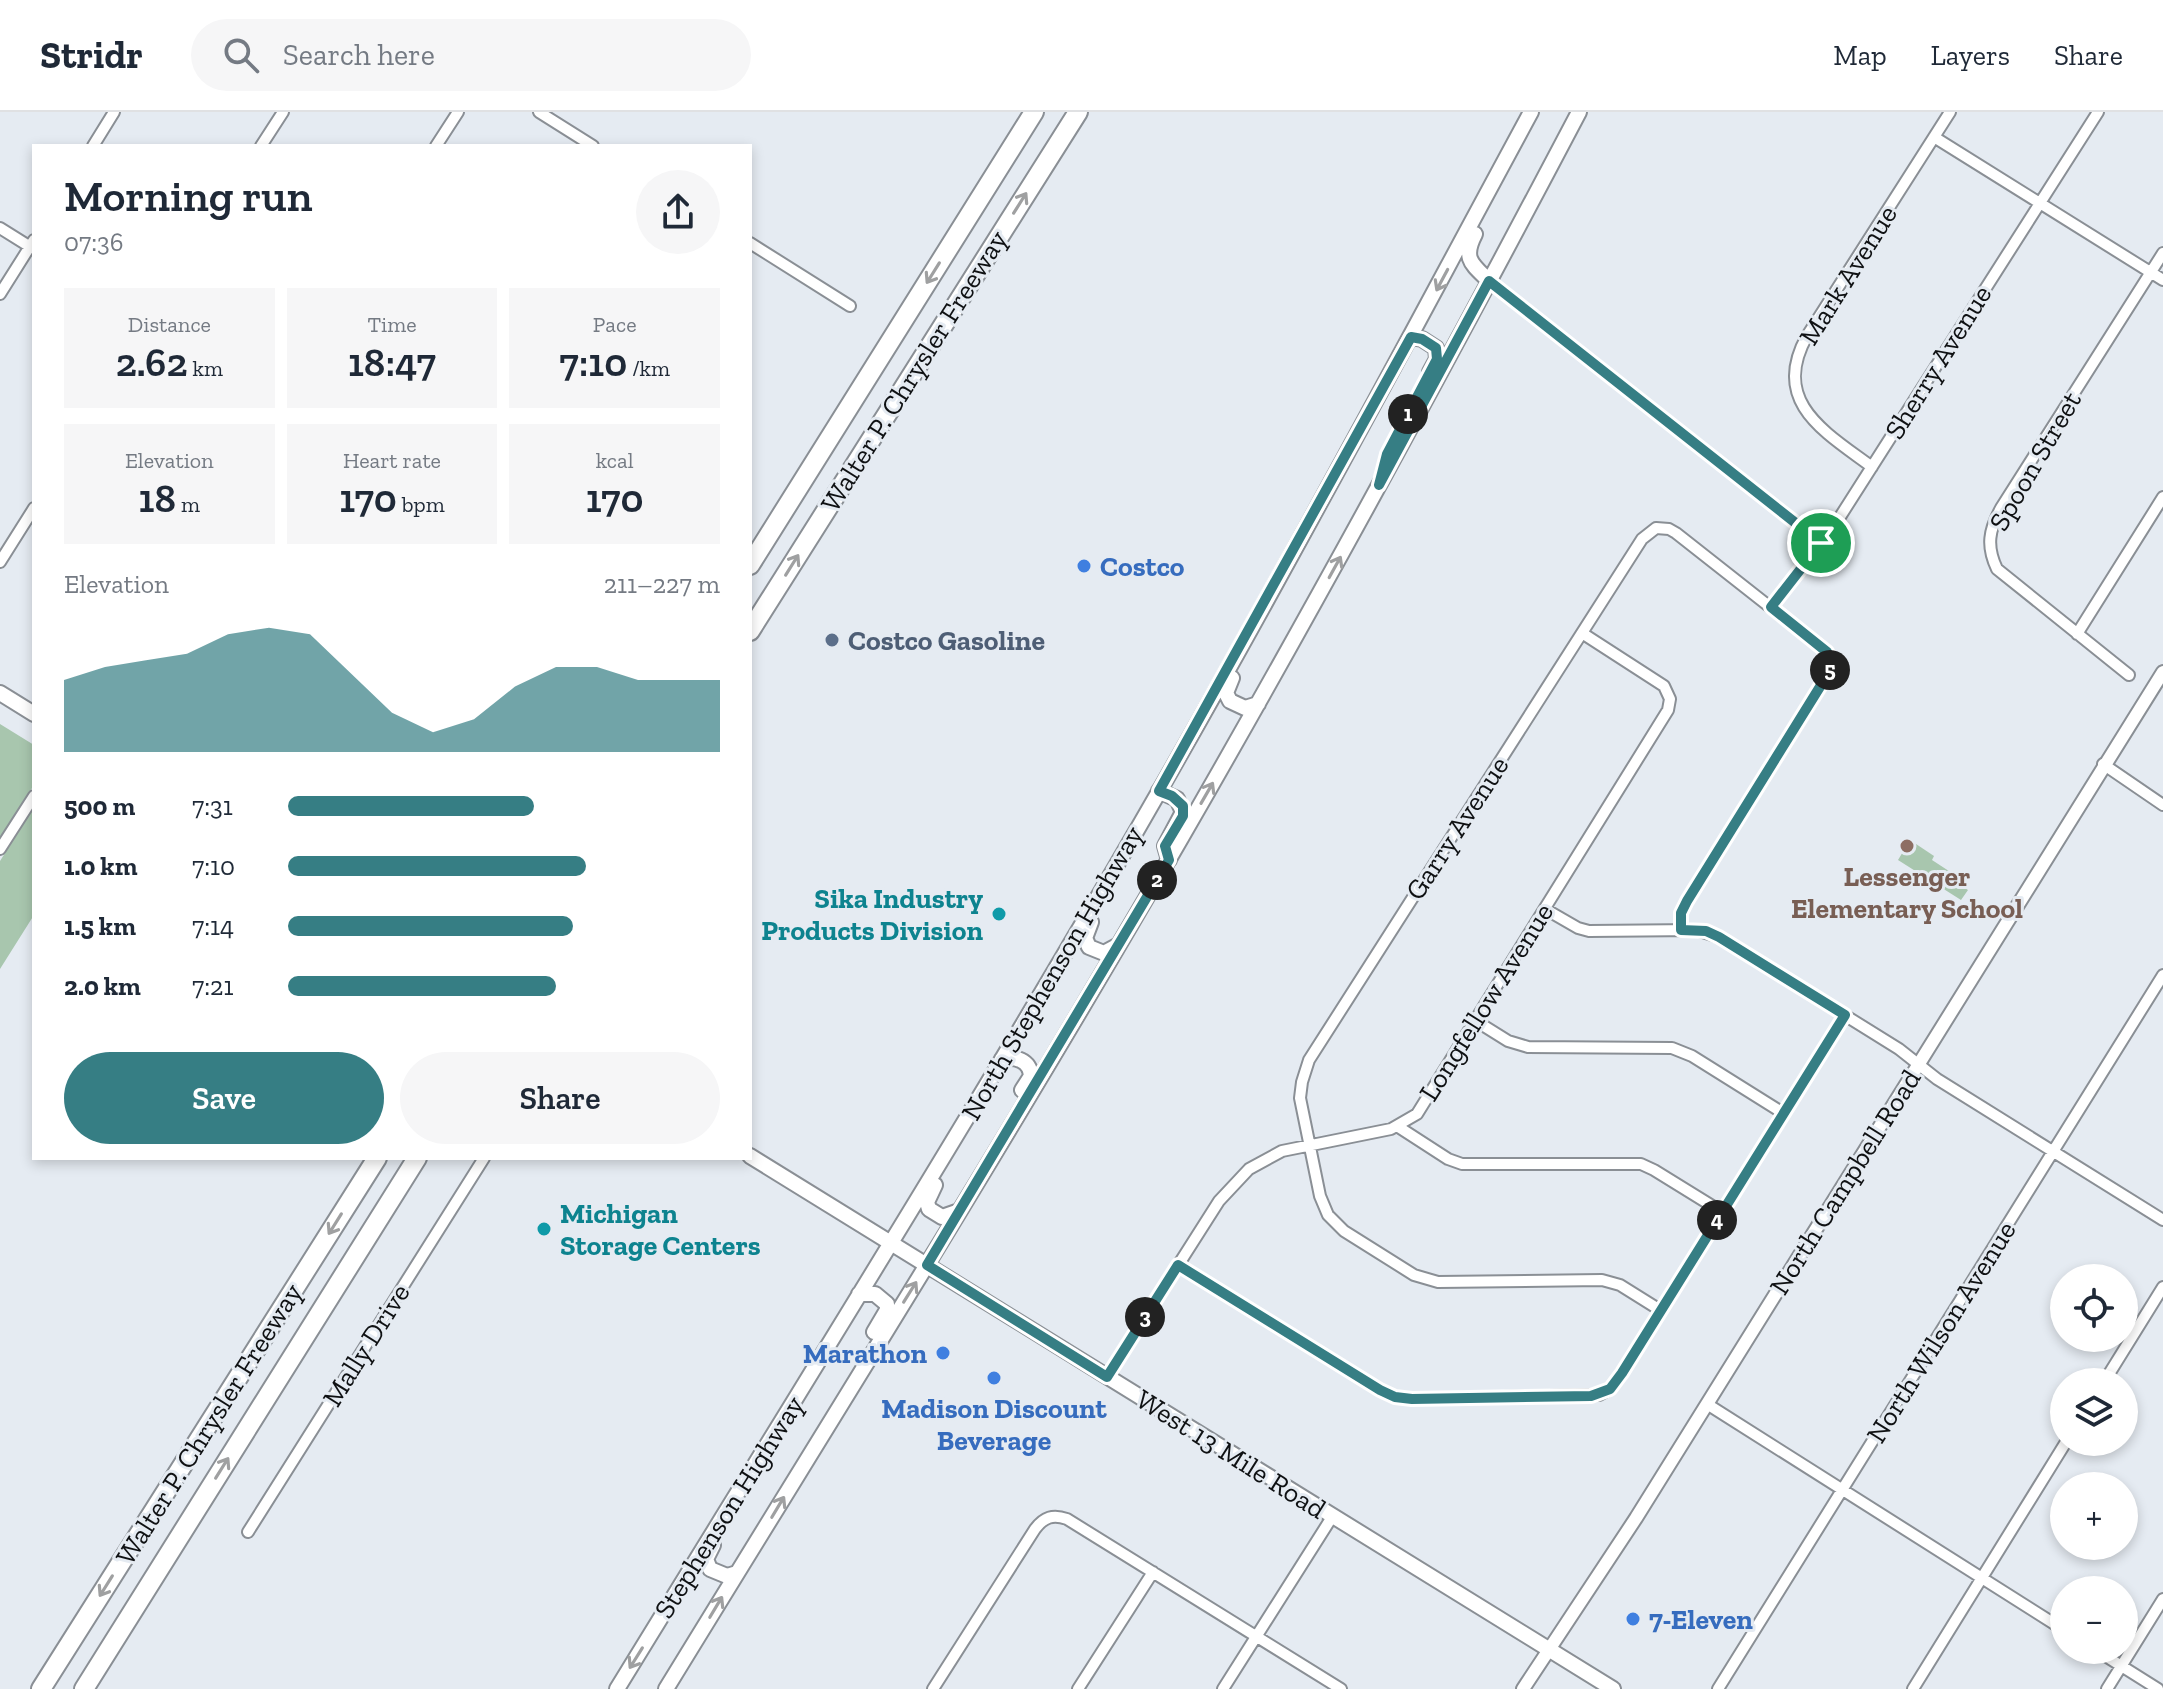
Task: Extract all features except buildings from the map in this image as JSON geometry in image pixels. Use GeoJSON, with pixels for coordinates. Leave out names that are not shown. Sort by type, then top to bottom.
{"type":"FeatureCollection","features":[{"type":"Feature","properties":{"kind":"highway","name":"Walter P. Chrysler Freeway"},"geometry":{"type":"LineString","coordinates":[[752,562],[1034,112]]}},
{"type":"Feature","properties":{"kind":"highway","name":"Walter P. Chrysler Freeway"},"geometry":{"type":"LineString","coordinates":[[752,628],[1078,112]]}},
{"type":"Feature","properties":{"kind":"highway","name":"Walter P. Chrysler Freeway"},"geometry":{"type":"LineString","coordinates":[[41,1689],[376,1160]]}},
{"type":"Feature","properties":{"kind":"highway","name":"Walter P. Chrysler Freeway"},"geometry":{"type":"LineString","coordinates":[[84,1689],[416,1160]]}},
{"type":"Feature","properties":{"kind":"main road","name":"North Stephenson Highway"},"geometry":{"type":"LineString","coordinates":[[891,1242],[1159,791],[1411,337],[1531,112]]}},
{"type":"Feature","properties":{"kind":"main road"},"geometry":{"type":"LineString","coordinates":[[1517,229],[1523,198],[1569,112]]}},
{"type":"Feature","properties":{"kind":"main road","name":"North Stephenson Highway"},"geometry":{"type":"LineString","coordinates":[[927,1265],[1119,946],[1258,704],[1579,112]]}},
{"type":"Feature","properties":{"kind":"main road"},"geometry":{"type":"LineString","coordinates":[[1489,281],[1474,266],[1468,248],[1514,161],[1518,136]]}},
{"type":"Feature","properties":{"kind":"main road"},"geometry":{"type":"LineString","coordinates":[[1379,485],[1387,454],[1437,359],[1436,348],[1430,342],[1411,337]]}},
{"type":"Feature","properties":{"kind":"main road"},"geometry":{"type":"LineString","coordinates":[[1258,704],[1245,708],[1237,706],[1226,693],[1273,604],[1279,577]]}},
{"type":"Feature","properties":{"kind":"main road"},"geometry":{"type":"LineString","coordinates":[[0,693],[32,713]]}},
{"type":"Feature","properties":{"kind":"main road"},"geometry":{"type":"LineString","coordinates":[[1159,791],[1172,796],[1183,806],[1183,816],[1165,846],[1169,860]]}},
{"type":"Feature","properties":{"kind":"main road"},"geometry":{"type":"LineString","coordinates":[[1101,888],[1098,909],[1087,928],[1086,943],[1100,953],[1119,946]]}},
{"type":"Feature","properties":{"kind":"main road"},"geometry":{"type":"LineString","coordinates":[[979,1178],[980,1160],[1031,1076],[1024,1062],[1012,1057],[1002,1059]]}},
{"type":"Feature","properties":{"kind":"main road"},"geometry":{"type":"LineString","coordinates":[[959,1211],[946,1217],[937,1215],[929,1209],[927,1202],[975,1120],[987,1085]]}},
{"type":"Feature","properties":{"kind":"main road","name":"West 13 Mile Road"},"geometry":{"type":"LineString","coordinates":[[752,1157],[1613,1689]]}},
{"type":"Feature","properties":{"kind":"main road","name":"Stephenson Highway"},"geometry":{"type":"LineString","coordinates":[[617,1689],[891,1242]]}},
{"type":"Feature","properties":{"kind":"main road","name":"Stephenson Highway"},"geometry":{"type":"LineString","coordinates":[[666,1689],[927,1265]]}},
{"type":"Feature","properties":{"kind":"main road"},"geometry":{"type":"LineString","coordinates":[[826,1429],[829,1405],[887,1310],[887,1304],[875,1294],[859,1294]]}},
{"type":"Feature","properties":{"kind":"main road"},"geometry":{"type":"LineString","coordinates":[[737,1573],[727,1576],[714,1572],[707,1565],[708,1553],[789,1421],[799,1392]]}},
{"type":"Feature","properties":{"kind":"street"},"geometry":{"type":"LineString","coordinates":[[94,144],[114,112]]}},
{"type":"Feature","properties":{"kind":"street"},"geometry":{"type":"LineString","coordinates":[[262,144],[283,112]]}},
{"type":"Feature","properties":{"kind":"street"},"geometry":{"type":"LineString","coordinates":[[437,144],[458,112]]}},
{"type":"Feature","properties":{"kind":"street"},"geometry":{"type":"LineString","coordinates":[[539,112],[590,144]]}},
{"type":"Feature","properties":{"kind":"street","name":"Mark Avenue"},"geometry":{"type":"LineString","coordinates":[[1872,467],[1808,416],[1799,401],[1795,366],[1807,336],[1950,112]]}},
{"type":"Feature","properties":{"kind":"street","name":"Sherry Avenue"},"geometry":{"type":"LineString","coordinates":[[1771,607],[1821,543],[1872,467],[2098,112]]}},
{"type":"Feature","properties":{"kind":"street"},"geometry":{"type":"LineString","coordinates":[[1934,137],[2163,280]]}},
{"type":"Feature","properties":{"kind":"street"},"geometry":{"type":"LineString","coordinates":[[0,228],[32,244]]}},
{"type":"Feature","properties":{"kind":"street"},"geometry":{"type":"LineString","coordinates":[[752,244],[850,306]]}},
{"type":"Feature","properties":{"kind":"street"},"geometry":{"type":"LineString","coordinates":[[0,294],[32,246]]}},
{"type":"Feature","properties":{"kind":"street","name":"Spoon Street"},"geometry":{"type":"LineString","coordinates":[[2129,675],[1997,569],[1989,534],[2001,508],[2163,253]]}},
{"type":"Feature","properties":{"kind":"street"},"geometry":{"type":"LineString","coordinates":[[1489,281],[1821,543]]}},
{"type":"Feature","properties":{"kind":"street"},"geometry":{"type":"LineString","coordinates":[[2077,634],[2163,497]]}},
{"type":"Feature","properties":{"kind":"street"},"geometry":{"type":"LineString","coordinates":[[0,562],[32,511]]}},
{"type":"Feature","properties":{"kind":"street","name":"Garry Avenue"},"geometry":{"type":"LineString","coordinates":[[1660,1310],[1620,1285],[1602,1280],[1438,1282],[1414,1275],[1333,1221],[1322,1203],[1300,1098],[1302,1082],[1309,1060],[1642,539],[1656,528],[1669,529],[1771,607]]}},
{"type":"Feature","properties":{"kind":"street"},"geometry":{"type":"LineString","coordinates":[[1681,930],[1681,913],[1687,901],[1826,678],[1831,663],[1827,652],[1771,607]]}},
{"type":"Feature","properties":{"kind":"street","name":"Longfellow Avenue"},"geometry":{"type":"LineString","coordinates":[[1107,1377],[1219,1201],[1249,1169],[1282,1151],[1397,1126],[1417,1114],[1653,735],[1669,704],[1669,694],[1664,686],[1582,633]]}},
{"type":"Feature","properties":{"kind":"street","name":"North Campbell Road"},"geometry":{"type":"LineString","coordinates":[[1523,1689],[1707,1404],[2163,672]]}},
{"type":"Feature","properties":{"kind":"street"},"geometry":{"type":"LineString","coordinates":[[2103,764],[2163,805]]}},
{"type":"Feature","properties":{"kind":"street"},"geometry":{"type":"LineString","coordinates":[[0,849],[32,799]]}},
{"type":"Feature","properties":{"kind":"street"},"geometry":{"type":"LineString","coordinates":[[1545,909],[1589,931],[1706,931],[1719,937],[2163,1220]]}},
{"type":"Feature","properties":{"kind":"street","name":"North Wilson Avenue"},"geometry":{"type":"LineString","coordinates":[[1718,1689],[2163,975]]}},
{"type":"Feature","properties":{"kind":"street"},"geometry":{"type":"LineString","coordinates":[[1178,1265],[1380,1390],[1404,1399],[1599,1395],[1615,1383],[1845,1015]]}},
{"type":"Feature","properties":{"kind":"street"},"geometry":{"type":"LineString","coordinates":[[1476,1021],[1514,1043],[1536,1048],[1672,1048],[1692,1056],[1783,1113]]}},
{"type":"Feature","properties":{"kind":"street"},"geometry":{"type":"LineString","coordinates":[[1397,1126],[1448,1159],[1462,1164],[1641,1164],[1722,1212]]}},
{"type":"Feature","properties":{"kind":"street","name":"Mally Drive"},"geometry":{"type":"LineString","coordinates":[[248,1532],[483,1160]]}},
{"type":"Feature","properties":{"kind":"street"},"geometry":{"type":"LineString","coordinates":[[2113,1368],[2163,1287]]}},
{"type":"Feature","properties":{"kind":"street"},"geometry":{"type":"LineString","coordinates":[[1707,1404],[2050,1621]]}},
{"type":"Feature","properties":{"kind":"street"},"geometry":{"type":"LineString","coordinates":[[1913,1689],[2057,1456]]}},
{"type":"Feature","properties":{"kind":"street"},"geometry":{"type":"LineString","coordinates":[[933,1689],[1035,1529],[1048,1517],[1067,1519],[1341,1689]]}},
{"type":"Feature","properties":{"kind":"street"},"geometry":{"type":"LineString","coordinates":[[1223,1689],[1332,1517]]}},
{"type":"Feature","properties":{"kind":"street"},"geometry":{"type":"LineString","coordinates":[[1078,1689],[1153,1572]]}},
{"type":"Feature","properties":{"kind":"street"},"geometry":{"type":"LineString","coordinates":[[2107,1689],[2163,1599]]}},
{"type":"Feature","properties":{"kind":"street"},"geometry":{"type":"LineString","coordinates":[[2118,1664],[2158,1689]]}},
{"type":"Feature","properties":{"kind":"green space"},"geometry":{"type":"Polygon","coordinates":[[[0,724],[32,744],[32,788],[0,838],[0,724]]]}},
{"type":"Feature","properties":{"kind":"green space"},"geometry":{"type":"Polygon","coordinates":[[[32,810],[32,918],[0,969],[0,861],[32,810]]]}},
{"type":"Feature","properties":{"kind":"green space"},"geometry":{"type":"Polygon","coordinates":[[[1910,840],[1934,856],[1932,860],[1955,875],[1953,880],[1968,890],[1961,900],[1898,860],[1910,840]]]}},
{"type":"Feature","properties":{"kind":"place","name":"Costco"},"geometry":{"type":"Point","coordinates":[1084,566]}},
{"type":"Feature","properties":{"kind":"place","name":"Costco Gasoline"},"geometry":{"type":"Point","coordinates":[832,640]}},
{"type":"Feature","properties":{"kind":"place","name":"Lessenger Elementary School"},"geometry":{"type":"Point","coordinates":[1907,846]}},
{"type":"Feature","properties":{"kind":"place","name":"Sika Industry Products Division"},"geometry":{"type":"Point","coordinates":[999,914]}},
{"type":"Feature","properties":{"kind":"place","name":"Michigan Storage Centers"},"geometry":{"type":"Point","coordinates":[544,1229]}},
{"type":"Feature","properties":{"kind":"place","name":"Marathon"},"geometry":{"type":"Point","coordinates":[943,1353]}},
{"type":"Feature","properties":{"kind":"place","name":"Madison Discount Beverage"},"geometry":{"type":"Point","coordinates":[994,1378]}},
{"type":"Feature","properties":{"kind":"place","name":"7-Eleven"},"geometry":{"type":"Point","coordinates":[1633,1619]}},
{"type":"Feature","properties":{"kind":"route"},"geometry":{"type":"LineString","coordinates":[[1489,281],[1821,543],[1771,607],[1827,652],[1831,669],[1687,901],[1681,913],[1681,930],[1706,931],[1719,937],[1845,1015],[1610,1389],[1591,1396],[1395,1397],[1178,1265],[1107,1377],[927,1265],[1169,860],[1165,846],[1183,816],[1183,806],[1177,799],[1159,791],[1411,337],[1430,342],[1436,348],[1437,359],[1387,454],[1379,485],[1489,281]]}}]}
